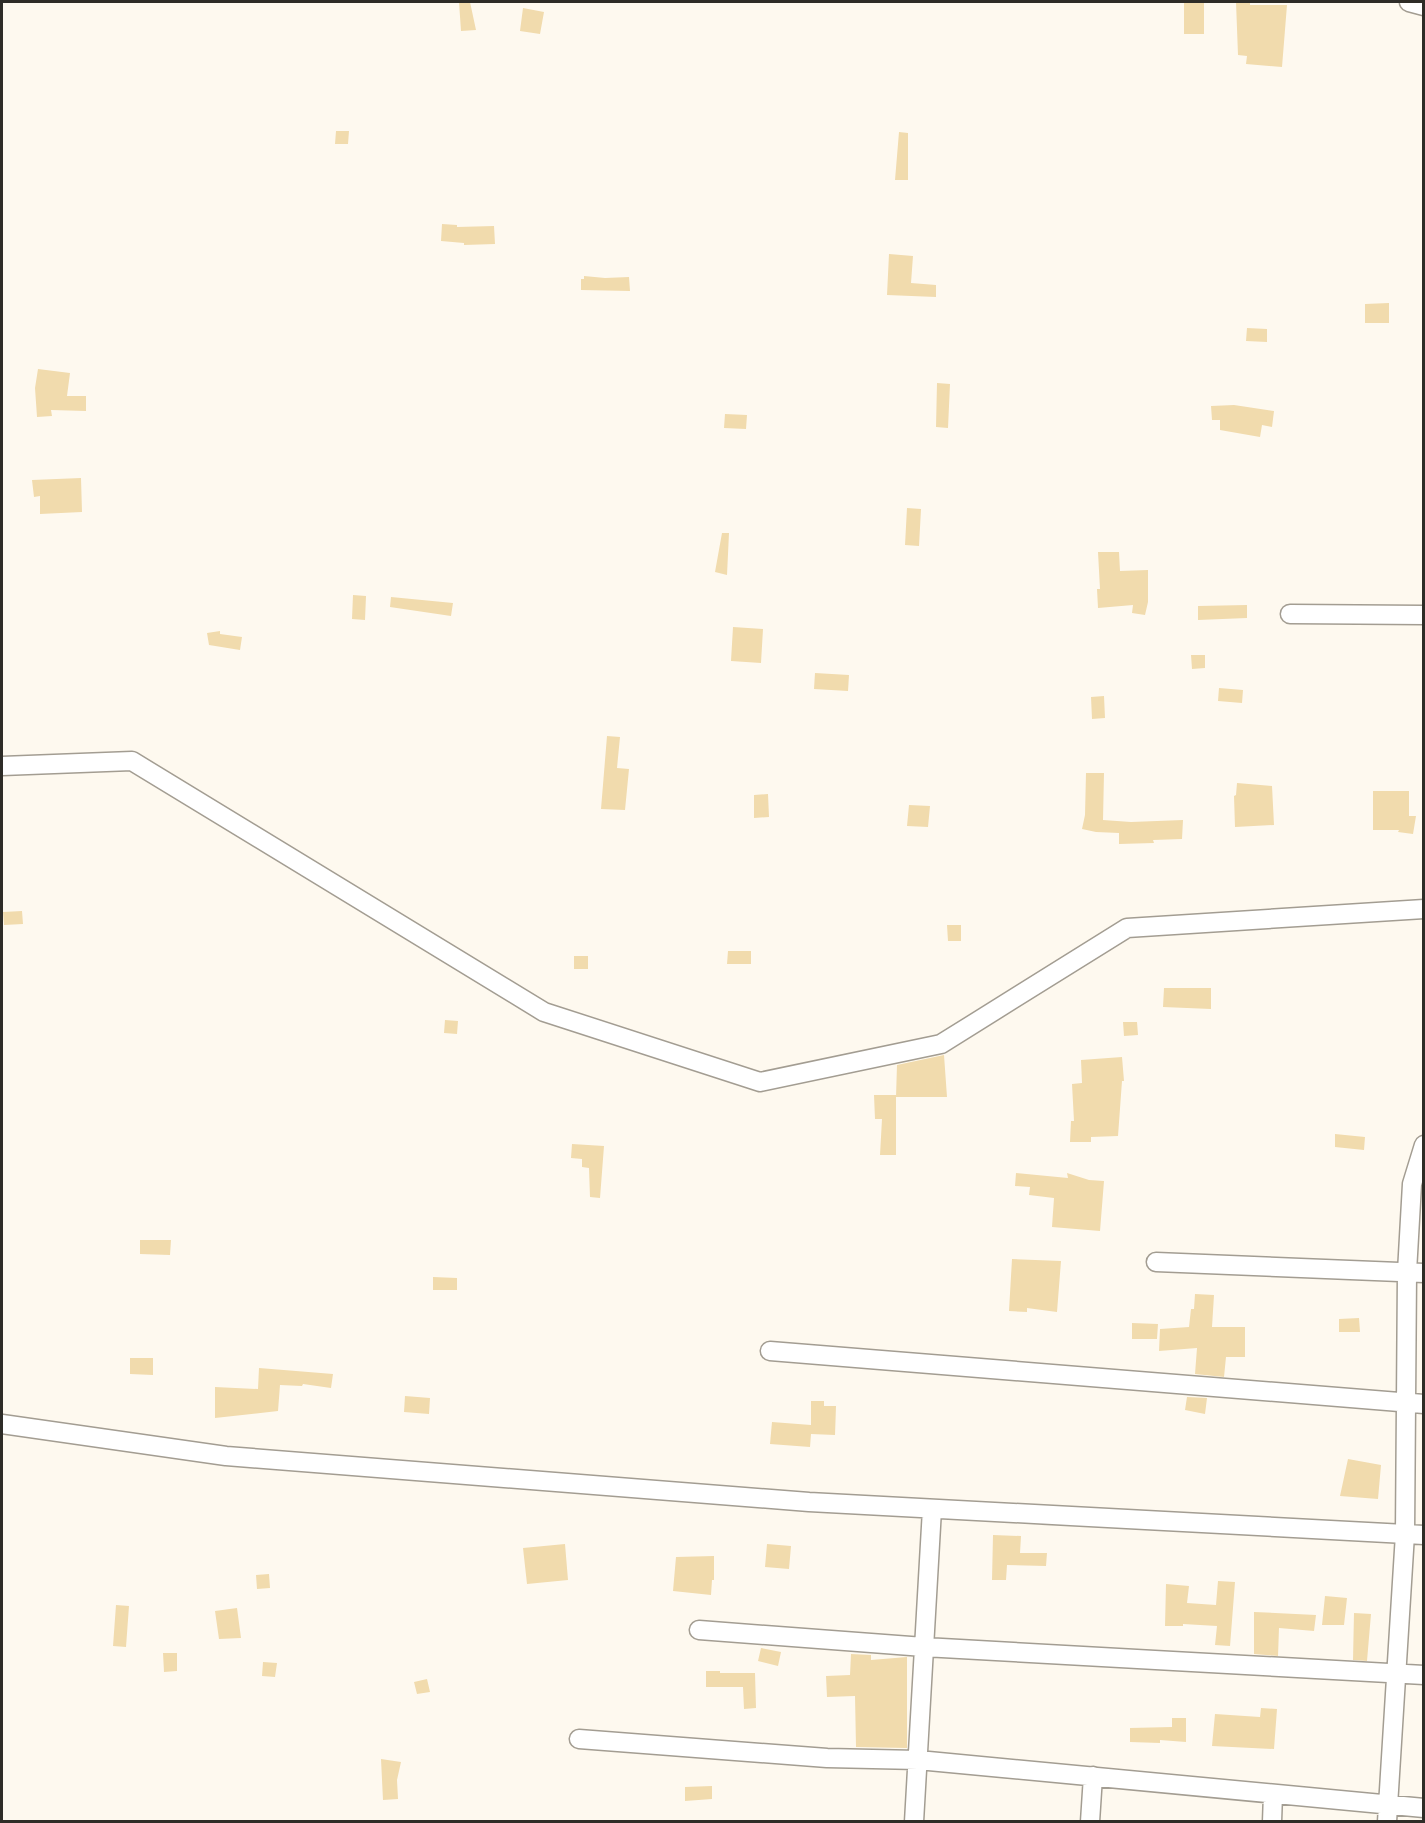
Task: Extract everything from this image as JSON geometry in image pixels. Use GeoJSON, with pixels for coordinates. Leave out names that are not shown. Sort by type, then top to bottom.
{"type":"FeatureCollection","features":[{"type":"Feature","properties":{"kind":"street"},"geometry":{"type":"LineString","coordinates":[[1409,2],[1424,6]]}},
{"type":"Feature","properties":{"kind":"street"},"geometry":{"type":"LineString","coordinates":[[1290,614],[1424,615]]}},
{"type":"Feature","properties":{"kind":"street"},"geometry":{"type":"LineString","coordinates":[[2,766],[132,761],[544,1012],[760,1082],[941,1044],[1127,928],[1424,909]]}},
{"type":"Feature","properties":{"kind":"street"},"geometry":{"type":"LineString","coordinates":[[1387,1813],[1415,1404],[1412,1184],[1424,1145]]}},
{"type":"Feature","properties":{"kind":"street"},"geometry":{"type":"LineString","coordinates":[[1156,1262],[1415,1272]]}},
{"type":"Feature","properties":{"kind":"street"},"geometry":{"type":"LineString","coordinates":[[770,1351],[1415,1404]]}},
{"type":"Feature","properties":{"kind":"street"},"geometry":{"type":"LineString","coordinates":[[2,1424],[226,1456],[809,1502],[1424,1536]]}},
{"type":"Feature","properties":{"kind":"street"},"geometry":{"type":"LineString","coordinates":[[914,1821],[932,1509]]}},
{"type":"Feature","properties":{"kind":"street"},"geometry":{"type":"LineString","coordinates":[[699,1630],[924,1647],[1424,1675]]}},
{"type":"Feature","properties":{"kind":"street"},"geometry":{"type":"LineString","coordinates":[[579,1739],[827,1758],[918,1760],[1093,1776],[1273,1794],[1387,1813],[1424,1808]]}},
{"type":"Feature","properties":{"kind":"street"},"geometry":{"type":"LineString","coordinates":[[1090,1821],[1093,1776]]}},
{"type":"Feature","properties":{"kind":"street"},"geometry":{"type":"LineString","coordinates":[[1272,1821],[1273,1794]]}},
{"type":"Feature","properties":{"kind":"building"},"geometry":{"type":"Polygon","coordinates":[[[459,2],[470,2],[476,30],[461,31],[459,2]]]}},
{"type":"Feature","properties":{"kind":"building"},"geometry":{"type":"Polygon","coordinates":[[[1184,2],[1204,2],[1204,34],[1184,34],[1184,2]]]}},
{"type":"Feature","properties":{"kind":"building"},"geometry":{"type":"Polygon","coordinates":[[[1236,2],[1250,2],[1250,5],[1287,5],[1282,67],[1246,64],[1247,56],[1238,55],[1236,2]]]}},
{"type":"Feature","properties":{"kind":"building"},"geometry":{"type":"Polygon","coordinates":[[[523,8],[544,12],[540,34],[520,31],[523,8]]]}},
{"type":"Feature","properties":{"kind":"building"},"geometry":{"type":"Polygon","coordinates":[[[336,131],[349,131],[348,144],[335,144],[336,131]]]}},
{"type":"Feature","properties":{"kind":"building"},"geometry":{"type":"Polygon","coordinates":[[[899,132],[908,133],[908,180],[895,180],[899,132]]]}},
{"type":"Feature","properties":{"kind":"building"},"geometry":{"type":"Polygon","coordinates":[[[442,224],[457,225],[457,227],[494,226],[495,244],[464,245],[464,243],[441,241],[442,224]]]}},
{"type":"Feature","properties":{"kind":"building"},"geometry":{"type":"Polygon","coordinates":[[[889,254],[913,256],[911,283],[936,285],[936,297],[887,295],[889,254]]]}},
{"type":"Feature","properties":{"kind":"building"},"geometry":{"type":"Polygon","coordinates":[[[584,276],[629,277],[630,291],[581,290],[581,279],[584,279],[584,276]]]}},
{"type":"Feature","properties":{"kind":"building"},"geometry":{"type":"Polygon","coordinates":[[[1389,303],[1389,323],[1365,323],[1365,304],[1389,303]]]}},
{"type":"Feature","properties":{"kind":"building"},"geometry":{"type":"Polygon","coordinates":[[[1247,328],[1267,329],[1267,342],[1246,341],[1247,328]]]}},
{"type":"Feature","properties":{"kind":"building"},"geometry":{"type":"Polygon","coordinates":[[[38,369],[70,373],[67,396],[86,396],[86,411],[51,410],[52,416],[37,417],[35,388],[38,369]]]}},
{"type":"Feature","properties":{"kind":"building"},"geometry":{"type":"Polygon","coordinates":[[[937,383],[950,384],[948,428],[936,427],[937,383]]]}},
{"type":"Feature","properties":{"kind":"building"},"geometry":{"type":"Polygon","coordinates":[[[1234,405],[1274,411],[1272,427],[1262,425],[1260,437],[1220,430],[1220,420],[1212,420],[1211,406],[1234,405]]]}},
{"type":"Feature","properties":{"kind":"building"},"geometry":{"type":"Polygon","coordinates":[[[725,414],[747,415],[746,429],[724,428],[725,414]]]}},
{"type":"Feature","properties":{"kind":"building"},"geometry":{"type":"Polygon","coordinates":[[[81,478],[82,512],[40,514],[40,496],[34,497],[32,480],[81,478]]]}},
{"type":"Feature","properties":{"kind":"building"},"geometry":{"type":"Polygon","coordinates":[[[907,508],[921,509],[919,546],[905,545],[907,508]]]}},
{"type":"Feature","properties":{"kind":"building"},"geometry":{"type":"Polygon","coordinates":[[[722,533],[729,533],[727,575],[715,572],[722,533]]]}},
{"type":"Feature","properties":{"kind":"building"},"geometry":{"type":"Polygon","coordinates":[[[1098,552],[1119,552],[1120,571],[1148,570],[1148,602],[1145,615],[1132,613],[1133,605],[1098,608],[1097,589],[1100,589],[1098,552]]]}},
{"type":"Feature","properties":{"kind":"building"},"geometry":{"type":"Polygon","coordinates":[[[353,595],[366,596],[365,620],[352,619],[353,595]]]}},
{"type":"Feature","properties":{"kind":"building"},"geometry":{"type":"Polygon","coordinates":[[[391,597],[453,603],[451,616],[390,607],[391,597]]]}},
{"type":"Feature","properties":{"kind":"building"},"geometry":{"type":"Polygon","coordinates":[[[1247,605],[1247,618],[1198,620],[1198,606],[1247,605]]]}},
{"type":"Feature","properties":{"kind":"building"},"geometry":{"type":"Polygon","coordinates":[[[733,627],[763,629],[761,663],[731,661],[733,627]]]}},
{"type":"Feature","properties":{"kind":"building"},"geometry":{"type":"Polygon","coordinates":[[[220,631],[220,634],[242,637],[240,650],[209,645],[207,633],[220,631]]]}},
{"type":"Feature","properties":{"kind":"building"},"geometry":{"type":"Polygon","coordinates":[[[1191,655],[1205,655],[1205,668],[1192,669],[1191,655]]]}},
{"type":"Feature","properties":{"kind":"building"},"geometry":{"type":"Polygon","coordinates":[[[815,673],[849,675],[848,691],[814,689],[815,673]]]}},
{"type":"Feature","properties":{"kind":"building"},"geometry":{"type":"Polygon","coordinates":[[[1219,688],[1243,690],[1242,703],[1218,701],[1219,688]]]}},
{"type":"Feature","properties":{"kind":"building"},"geometry":{"type":"Polygon","coordinates":[[[1104,696],[1105,718],[1092,719],[1091,697],[1104,696]]]}},
{"type":"Feature","properties":{"kind":"building"},"geometry":{"type":"Polygon","coordinates":[[[607,736],[620,737],[617,768],[629,769],[625,810],[601,809],[607,736]]]}},
{"type":"Feature","properties":{"kind":"building"},"geometry":{"type":"Polygon","coordinates":[[[1086,773],[1104,773],[1103,820],[1131,822],[1183,820],[1182,839],[1119,844],[1119,833],[1082,829],[1085,815],[1086,773]]]}},
{"type":"Feature","properties":{"kind":"building"},"geometry":{"type":"Polygon","coordinates":[[[1237,783],[1272,786],[1274,825],[1235,827],[1234,796],[1237,783]]]}},
{"type":"Feature","properties":{"kind":"building"},"geometry":{"type":"Polygon","coordinates":[[[1373,791],[1409,791],[1409,816],[1416,816],[1413,834],[1398,832],[1399,830],[1373,830],[1373,791]]]}},
{"type":"Feature","properties":{"kind":"building"},"geometry":{"type":"Polygon","coordinates":[[[768,794],[769,817],[754,818],[754,795],[768,794]]]}},
{"type":"Feature","properties":{"kind":"building"},"geometry":{"type":"Polygon","coordinates":[[[909,805],[930,806],[928,827],[907,826],[909,805]]]}},
{"type":"Feature","properties":{"kind":"building"},"geometry":{"type":"Polygon","coordinates":[[[22,911],[23,924],[4,925],[3,912],[22,911]]]}},
{"type":"Feature","properties":{"kind":"building"},"geometry":{"type":"Polygon","coordinates":[[[947,925],[961,925],[961,941],[948,941],[947,925]]]}},
{"type":"Feature","properties":{"kind":"building"},"geometry":{"type":"Polygon","coordinates":[[[728,951],[751,951],[751,964],[727,964],[728,951]]]}},
{"type":"Feature","properties":{"kind":"building"},"geometry":{"type":"Polygon","coordinates":[[[574,956],[588,956],[588,969],[574,969],[574,956]]]}},
{"type":"Feature","properties":{"kind":"building"},"geometry":{"type":"Polygon","coordinates":[[[1164,988],[1211,988],[1211,1009],[1163,1007],[1164,988]]]}},
{"type":"Feature","properties":{"kind":"building"},"geometry":{"type":"Polygon","coordinates":[[[445,1020],[458,1021],[457,1034],[444,1033],[445,1020]]]}},
{"type":"Feature","properties":{"kind":"building"},"geometry":{"type":"Polygon","coordinates":[[[1123,1022],[1137,1022],[1138,1035],[1124,1036],[1123,1022]]]}},
{"type":"Feature","properties":{"kind":"building"},"geometry":{"type":"Polygon","coordinates":[[[944,1055],[947,1097],[896,1097],[897,1065],[944,1055]]]}},
{"type":"Feature","properties":{"kind":"building"},"geometry":{"type":"Polygon","coordinates":[[[1122,1057],[1124,1081],[1122,1081],[1118,1136],[1091,1137],[1091,1142],[1070,1142],[1071,1121],[1074,1121],[1072,1084],[1082,1083],[1081,1060],[1122,1057]]]}},
{"type":"Feature","properties":{"kind":"building"},"geometry":{"type":"Polygon","coordinates":[[[874,1095],[896,1095],[896,1155],[880,1155],[882,1119],[875,1119],[874,1095]]]}},
{"type":"Feature","properties":{"kind":"building"},"geometry":{"type":"Polygon","coordinates":[[[1335,1134],[1365,1137],[1364,1150],[1335,1147],[1335,1134]]]}},
{"type":"Feature","properties":{"kind":"building"},"geometry":{"type":"Polygon","coordinates":[[[572,1144],[604,1146],[600,1198],[590,1197],[589,1168],[582,1167],[582,1159],[571,1158],[572,1144]]]}},
{"type":"Feature","properties":{"kind":"building"},"geometry":{"type":"Polygon","coordinates":[[[1016,1173],[1068,1178],[1067,1173],[1089,1180],[1104,1181],[1100,1231],[1052,1227],[1054,1198],[1029,1195],[1030,1187],[1015,1186],[1016,1173]]]}},
{"type":"Feature","properties":{"kind":"building"},"geometry":{"type":"Polygon","coordinates":[[[140,1240],[171,1240],[170,1255],[140,1254],[140,1240]]]}},
{"type":"Feature","properties":{"kind":"building"},"geometry":{"type":"Polygon","coordinates":[[[1012,1259],[1061,1261],[1057,1312],[1027,1308],[1027,1312],[1009,1311],[1012,1259]]]}},
{"type":"Feature","properties":{"kind":"building"},"geometry":{"type":"Polygon","coordinates":[[[433,1277],[457,1278],[457,1290],[433,1290],[433,1277]]]}},
{"type":"Feature","properties":{"kind":"building"},"geometry":{"type":"Polygon","coordinates":[[[1195,1294],[1214,1295],[1212,1327],[1245,1327],[1245,1357],[1226,1357],[1224,1377],[1195,1374],[1197,1348],[1159,1351],[1160,1329],[1189,1327],[1195,1294]]]}},
{"type":"Feature","properties":{"kind":"building"},"geometry":{"type":"Polygon","coordinates":[[[1359,1318],[1360,1332],[1339,1332],[1339,1319],[1359,1318]]]}},
{"type":"Feature","properties":{"kind":"building"},"geometry":{"type":"Polygon","coordinates":[[[1132,1323],[1158,1324],[1157,1339],[1132,1339],[1132,1323]]]}},
{"type":"Feature","properties":{"kind":"building"},"geometry":{"type":"Polygon","coordinates":[[[130,1358],[153,1358],[153,1375],[130,1374],[130,1358]]]}},
{"type":"Feature","properties":{"kind":"building"},"geometry":{"type":"Polygon","coordinates":[[[259,1368],[333,1374],[331,1388],[303,1384],[302,1386],[280,1385],[278,1411],[215,1418],[215,1387],[258,1389],[259,1368]]]}},
{"type":"Feature","properties":{"kind":"building"},"geometry":{"type":"Polygon","coordinates":[[[405,1396],[430,1398],[429,1414],[404,1412],[405,1396]]]}},
{"type":"Feature","properties":{"kind":"building"},"geometry":{"type":"Polygon","coordinates":[[[1187,1397],[1207,1398],[1205,1414],[1185,1410],[1187,1397]]]}},
{"type":"Feature","properties":{"kind":"building"},"geometry":{"type":"Polygon","coordinates":[[[811,1401],[824,1401],[824,1406],[836,1406],[835,1435],[811,1434],[810,1447],[770,1444],[772,1422],[811,1425],[811,1401]]]}},
{"type":"Feature","properties":{"kind":"building"},"geometry":{"type":"Polygon","coordinates":[[[1348,1459],[1381,1465],[1378,1499],[1340,1496],[1348,1459]]]}},
{"type":"Feature","properties":{"kind":"building"},"geometry":{"type":"Polygon","coordinates":[[[993,1535],[1021,1536],[1020,1553],[1047,1553],[1046,1566],[1007,1565],[1006,1580],[992,1580],[993,1535]]]}},
{"type":"Feature","properties":{"kind":"building"},"geometry":{"type":"Polygon","coordinates":[[[565,1544],[568,1580],[527,1584],[523,1548],[565,1544]]]}},
{"type":"Feature","properties":{"kind":"building"},"geometry":{"type":"Polygon","coordinates":[[[767,1544],[791,1546],[789,1569],[765,1567],[767,1544]]]}},
{"type":"Feature","properties":{"kind":"building"},"geometry":{"type":"Polygon","coordinates":[[[714,1556],[714,1580],[712,1580],[711,1595],[673,1591],[676,1557],[714,1556]]]}},
{"type":"Feature","properties":{"kind":"building"},"geometry":{"type":"Polygon","coordinates":[[[269,1574],[270,1588],[257,1589],[256,1575],[269,1574]]]}},
{"type":"Feature","properties":{"kind":"building"},"geometry":{"type":"Polygon","coordinates":[[[1218,1581],[1235,1582],[1230,1646],[1215,1645],[1217,1626],[1183,1624],[1183,1626],[1165,1626],[1166,1584],[1189,1586],[1187,1603],[1216,1605],[1218,1581]]]}},
{"type":"Feature","properties":{"kind":"building"},"geometry":{"type":"Polygon","coordinates":[[[1325,1596],[1347,1598],[1344,1625],[1322,1625],[1325,1596]]]}},
{"type":"Feature","properties":{"kind":"building"},"geometry":{"type":"Polygon","coordinates":[[[116,1605],[129,1606],[126,1647],[113,1646],[116,1605]]]}},
{"type":"Feature","properties":{"kind":"building"},"geometry":{"type":"Polygon","coordinates":[[[237,1608],[241,1638],[219,1639],[215,1611],[237,1608]]]}},
{"type":"Feature","properties":{"kind":"building"},"geometry":{"type":"Polygon","coordinates":[[[1254,1612],[1316,1615],[1314,1631],[1279,1628],[1278,1656],[1254,1654],[1254,1612]]]}},
{"type":"Feature","properties":{"kind":"building"},"geometry":{"type":"Polygon","coordinates":[[[1354,1613],[1371,1614],[1367,1661],[1353,1660],[1354,1613]]]}},
{"type":"Feature","properties":{"kind":"building"},"geometry":{"type":"Polygon","coordinates":[[[761,1648],[781,1652],[778,1666],[758,1661],[761,1648]]]}},
{"type":"Feature","properties":{"kind":"building"},"geometry":{"type":"Polygon","coordinates":[[[163,1653],[177,1653],[177,1671],[164,1672],[163,1653]]]}},
{"type":"Feature","properties":{"kind":"building"},"geometry":{"type":"Polygon","coordinates":[[[851,1654],[871,1655],[871,1660],[907,1657],[907,1748],[856,1747],[855,1696],[827,1697],[826,1676],[850,1675],[851,1654]]]}},
{"type":"Feature","properties":{"kind":"building"},"geometry":{"type":"Polygon","coordinates":[[[263,1662],[277,1663],[275,1677],[262,1676],[263,1662]]]}},
{"type":"Feature","properties":{"kind":"building"},"geometry":{"type":"Polygon","coordinates":[[[706,1671],[755,1673],[756,1708],[744,1709],[743,1687],[706,1687],[706,1671]]]}},
{"type":"Feature","properties":{"kind":"building"},"geometry":{"type":"Polygon","coordinates":[[[427,1679],[430,1692],[417,1694],[414,1682],[427,1679]]]}},
{"type":"Feature","properties":{"kind":"building"},"geometry":{"type":"Polygon","coordinates":[[[1261,1708],[1277,1709],[1274,1749],[1212,1746],[1215,1714],[1260,1717],[1261,1708]]]}},
{"type":"Feature","properties":{"kind":"building"},"geometry":{"type":"Polygon","coordinates":[[[1172,1718],[1186,1718],[1186,1742],[1160,1740],[1160,1743],[1130,1742],[1130,1728],[1172,1727],[1172,1718]]]}},
{"type":"Feature","properties":{"kind":"building"},"geometry":{"type":"Polygon","coordinates":[[[381,1759],[401,1762],[397,1780],[398,1799],[383,1800],[381,1759]]]}},
{"type":"Feature","properties":{"kind":"building"},"geometry":{"type":"Polygon","coordinates":[[[712,1786],[712,1799],[685,1801],[685,1787],[712,1786]]]}}]}
